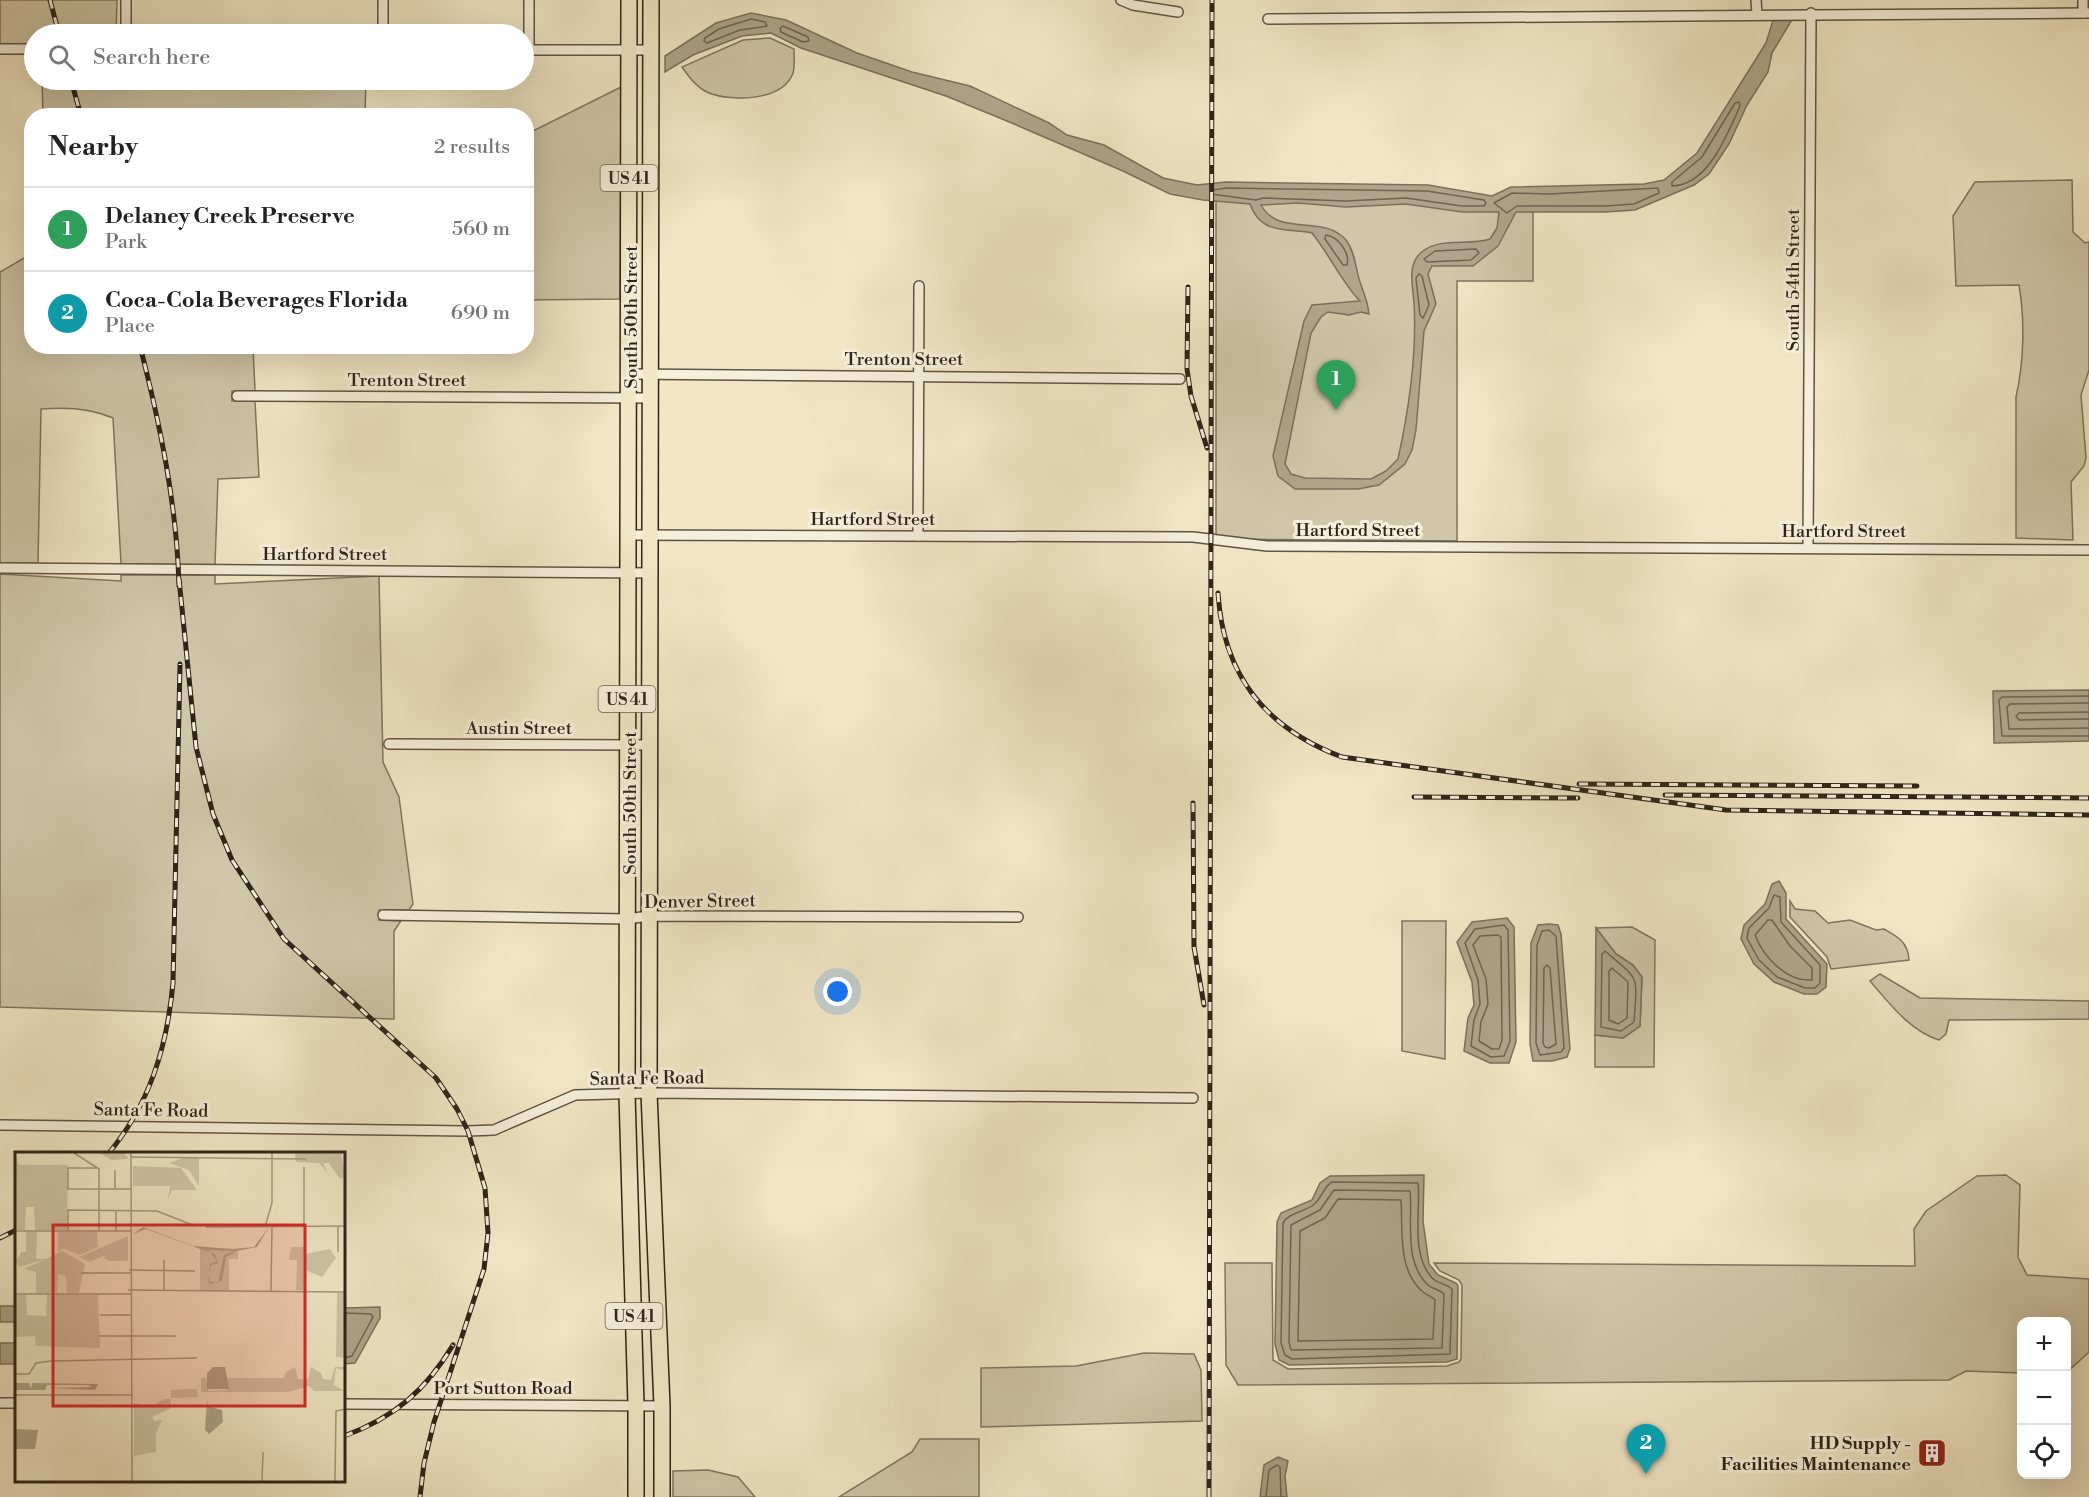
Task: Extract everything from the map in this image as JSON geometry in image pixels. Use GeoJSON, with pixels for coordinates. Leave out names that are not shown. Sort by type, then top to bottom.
{"type":"FeatureCollection","features":[{"type":"Feature","properties":{"kind":"main road","name":"South 50th Street"},"geometry":{"type":"LineString","coordinates":[[629,0],[627,1094],[636,1405],[636,1497]]}},
{"type":"Feature","properties":{"kind":"main road","name":"South 50th Street"},"geometry":{"type":"LineString","coordinates":[[651,0],[649,1093],[662,1406],[662,1497]]}},
{"type":"Feature","properties":{"kind":"street"},"geometry":{"type":"LineString","coordinates":[[126,0],[126,24]]}},
{"type":"Feature","properties":{"kind":"street"},"geometry":{"type":"LineString","coordinates":[[383,0],[384,24]]}},
{"type":"Feature","properties":{"kind":"street"},"geometry":{"type":"LineString","coordinates":[[528,24],[529,0]]}},
{"type":"Feature","properties":{"kind":"street"},"geometry":{"type":"LineString","coordinates":[[1121,0],[1133,5],[1178,12]]}},
{"type":"Feature","properties":{"kind":"street"},"geometry":{"type":"LineString","coordinates":[[1756,0],[1757,14]]}},
{"type":"Feature","properties":{"kind":"street"},"geometry":{"type":"LineString","coordinates":[[1268,19],[1811,13],[2086,13],[2084,0]]}},
{"type":"Feature","properties":{"kind":"street","name":"South 54th Street"},"geometry":{"type":"LineString","coordinates":[[1808,547],[1811,13]]}},
{"type":"Feature","properties":{"kind":"street"},"geometry":{"type":"LineString","coordinates":[[0,49],[24,49]]}},
{"type":"Feature","properties":{"kind":"street"},"geometry":{"type":"LineString","coordinates":[[534,50],[651,50]]}},
{"type":"Feature","properties":{"kind":"street"},"geometry":{"type":"LineString","coordinates":[[629,224],[651,224]]}},
{"type":"Feature","properties":{"kind":"street"},"geometry":{"type":"LineString","coordinates":[[918,536],[919,286]]}},
{"type":"Feature","properties":{"kind":"street","name":"Trenton Street"},"geometry":{"type":"LineString","coordinates":[[628,374],[1180,379]]}},
{"type":"Feature","properties":{"kind":"street","name":"Trenton Street"},"geometry":{"type":"LineString","coordinates":[[237,396],[650,398]]}},
{"type":"Feature","properties":{"kind":"street","name":"Hartford Street"},"geometry":{"type":"LineString","coordinates":[[628,535],[1193,537],[1267,546],[2089,550]]}},
{"type":"Feature","properties":{"kind":"street","name":"Hartford Street"},"geometry":{"type":"LineString","coordinates":[[0,568],[650,573]]}},
{"type":"Feature","properties":{"kind":"street","name":"Austin Street"},"geometry":{"type":"LineString","coordinates":[[389,744],[649,745]]}},
{"type":"Feature","properties":{"kind":"street","name":"Denver Street"},"geometry":{"type":"LineString","coordinates":[[383,915],[627,920],[649,916],[1018,917]]}},
{"type":"Feature","properties":{"kind":"street","name":"Santa Fe Road"},"geometry":{"type":"LineString","coordinates":[[0,1125],[410,1132],[494,1130],[575,1095],[649,1093],[1193,1098]]}},
{"type":"Feature","properties":{"kind":"street","name":"Port Sutton Road"},"geometry":{"type":"LineString","coordinates":[[345,1404],[662,1406]]}},
{"type":"Feature","properties":{"kind":"shaded area"},"geometry":{"type":"Polygon","coordinates":[[[0,0],[117,0],[116,24],[24,24],[24,44],[0,44],[0,0]]]}},
{"type":"Feature","properties":{"kind":"shaded area"},"geometry":{"type":"Polygon","coordinates":[[[770,38],[794,49],[794,64],[793,73],[787,82],[768,94],[730,98],[709,93],[697,85],[682,67],[743,40],[770,38]]]}},
{"type":"Feature","properties":{"kind":"shaded area"},"geometry":{"type":"Polygon","coordinates":[[[621,87],[620,299],[534,300],[534,130],[621,87]]]}},
{"type":"Feature","properties":{"kind":"shaded area"},"geometry":{"type":"Polygon","coordinates":[[[42,90],[366,90],[365,108],[43,108],[42,90]]]}},
{"type":"Feature","properties":{"kind":"shaded area"},"geometry":{"type":"Polygon","coordinates":[[[2072,180],[2073,232],[2085,243],[2089,242],[2089,370],[2081,395],[2086,458],[2084,466],[2071,482],[2073,540],[2016,538],[2016,397],[2023,341],[2019,285],[1956,286],[1953,216],[1975,182],[2072,180]]]}},
{"type":"Feature","properties":{"kind":"shaded area"},"geometry":{"type":"Polygon","coordinates":[[[1216,196],[1533,197],[1533,281],[1457,281],[1457,541],[1216,539],[1216,196]]]}},
{"type":"Feature","properties":{"kind":"shaded area"},"geometry":{"type":"Polygon","coordinates":[[[24,258],[24,354],[253,354],[255,391],[232,391],[232,401],[255,401],[259,477],[218,479],[215,565],[121,564],[113,418],[87,410],[59,408],[41,409],[38,563],[0,563],[0,272],[24,258]]]}},
{"type":"Feature","properties":{"kind":"shaded area"},"geometry":{"type":"Polygon","coordinates":[[[0,574],[121,581],[121,575],[215,575],[215,584],[379,576],[383,762],[399,797],[413,904],[409,910],[379,910],[379,920],[401,921],[394,931],[394,1019],[0,1007],[0,574]]]}},
{"type":"Feature","properties":{"kind":"shaded area"},"geometry":{"type":"Polygon","coordinates":[[[1790,901],[1795,909],[1815,911],[1828,923],[1850,920],[1876,930],[1884,929],[1904,944],[1909,960],[1831,969],[1827,957],[1790,917],[1790,901]]]}},
{"type":"Feature","properties":{"kind":"shaded area"},"geometry":{"type":"Polygon","coordinates":[[[1402,921],[1446,921],[1445,1059],[1402,1051],[1402,921]]]}},
{"type":"Feature","properties":{"kind":"shaded area"},"geometry":{"type":"Polygon","coordinates":[[[1632,927],[1655,940],[1654,1067],[1595,1067],[1595,1035],[1623,1038],[1640,1026],[1642,977],[1633,965],[1616,954],[1596,928],[1632,927]]]}},
{"type":"Feature","properties":{"kind":"shaded area"},"geometry":{"type":"Polygon","coordinates":[[[1880,974],[1920,998],[2089,1001],[2089,1019],[1949,1020],[1946,1034],[1939,1040],[1919,1030],[1885,999],[1870,981],[1880,974]]]}},
{"type":"Feature","properties":{"kind":"shaded area"},"geometry":{"type":"Polygon","coordinates":[[[2006,1175],[2020,1185],[2018,1257],[2027,1275],[2089,1279],[2089,1352],[2071,1368],[2071,1317],[2017,1317],[2017,1373],[1966,1371],[1949,1380],[1238,1385],[1226,1365],[1225,1263],[1272,1263],[1273,1360],[1288,1369],[1447,1366],[1461,1359],[1462,1285],[1459,1280],[1440,1271],[1434,1263],[1915,1266],[1914,1229],[1926,1211],[1977,1176],[2006,1175]]]}},
{"type":"Feature","properties":{"kind":"shaded area"},"geometry":{"type":"Polygon","coordinates":[[[1144,1353],[1194,1354],[1201,1370],[1202,1421],[981,1427],[981,1368],[1076,1366],[1144,1353]]]}},
{"type":"Feature","properties":{"kind":"shaded area"},"geometry":{"type":"Polygon","coordinates":[[[920,1439],[979,1439],[979,1497],[839,1497],[912,1452],[920,1439]]]}},
{"type":"Feature","properties":{"kind":"shaded area"},"geometry":{"type":"Polygon","coordinates":[[[708,1470],[738,1477],[755,1497],[673,1497],[673,1471],[708,1470]]]}},
{"type":"Feature","properties":{"kind":"water"},"geometry":{"type":"Polygon","coordinates":[[[751,13],[786,20],[857,53],[912,72],[970,86],[1049,123],[1067,135],[1104,145],[1163,178],[1197,185],[1226,182],[1428,185],[1492,196],[1511,187],[1644,184],[1664,180],[1697,153],[1766,43],[1774,17],[1793,18],[1772,53],[1768,72],[1747,105],[1729,144],[1709,174],[1694,185],[1635,210],[1516,212],[1498,246],[1473,266],[1432,266],[1428,274],[1436,304],[1424,331],[1416,430],[1412,450],[1405,464],[1379,485],[1358,489],[1295,489],[1278,476],[1273,456],[1304,321],[1312,305],[1360,301],[1312,233],[1284,230],[1268,225],[1255,214],[1250,204],[1203,200],[1170,194],[1123,171],[946,96],[801,48],[771,33],[742,36],[693,55],[665,72],[665,56],[716,23],[751,13]],[[1298,203],[1261,205],[1278,221],[1325,228],[1336,232],[1346,240],[1353,254],[1369,314],[1361,312],[1349,315],[1328,312],[1321,317],[1311,333],[1285,464],[1291,474],[1305,478],[1371,479],[1386,471],[1398,459],[1406,421],[1413,362],[1415,322],[1412,268],[1414,262],[1423,251],[1438,244],[1490,239],[1497,228],[1499,212],[1462,212],[1406,204],[1346,207],[1298,203]]]}},
{"type":"Feature","properties":{"kind":"water"},"geometry":{"type":"Polygon","coordinates":[[[2089,690],[2089,741],[1994,743],[1993,691],[2089,690]]]}},
{"type":"Feature","properties":{"kind":"water"},"geometry":{"type":"Polygon","coordinates":[[[1779,881],[1786,893],[1786,919],[1827,964],[1826,987],[1817,994],[1804,994],[1774,982],[1754,964],[1741,939],[1744,925],[1765,904],[1772,884],[1779,881]]]}},
{"type":"Feature","properties":{"kind":"water"},"geometry":{"type":"Polygon","coordinates":[[[1507,918],[1514,927],[1516,1042],[1509,1063],[1490,1063],[1464,1051],[1468,1018],[1474,1005],[1472,982],[1457,942],[1472,922],[1507,918]]]}},
{"type":"Feature","properties":{"kind":"water"},"geometry":{"type":"Polygon","coordinates":[[[1538,925],[1558,925],[1561,934],[1570,1049],[1567,1057],[1552,1061],[1533,1061],[1530,1044],[1531,943],[1538,925]]]}},
{"type":"Feature","properties":{"kind":"water"},"geometry":{"type":"Polygon","coordinates":[[[1596,928],[1616,954],[1633,965],[1642,977],[1640,1026],[1623,1038],[1595,1035],[1596,928]]]}},
{"type":"Feature","properties":{"kind":"water"},"geometry":{"type":"Polygon","coordinates":[[[1424,1175],[1423,1221],[1429,1264],[1438,1275],[1458,1286],[1457,1359],[1447,1362],[1289,1365],[1279,1360],[1275,1344],[1277,1222],[1281,1213],[1312,1200],[1320,1183],[1330,1176],[1424,1175]]]}},
{"type":"Feature","properties":{"kind":"water"},"geometry":{"type":"Polygon","coordinates":[[[0,1306],[15,1306],[15,1322],[0,1322],[0,1306]]]}},
{"type":"Feature","properties":{"kind":"water"},"geometry":{"type":"Polygon","coordinates":[[[380,1307],[380,1318],[355,1363],[345,1364],[345,1308],[380,1307]]]}},
{"type":"Feature","properties":{"kind":"water"},"geometry":{"type":"Polygon","coordinates":[[[0,1343],[15,1343],[15,1364],[0,1364],[0,1343]]]}},
{"type":"Feature","properties":{"kind":"water"},"geometry":{"type":"Polygon","coordinates":[[[1278,1457],[1288,1461],[1285,1476],[1287,1497],[1260,1497],[1264,1465],[1278,1457]]]}},
{"type":"Feature","properties":{"kind":"railway"},"geometry":{"type":"LineString","coordinates":[[50,0],[56,24]]}},
{"type":"Feature","properties":{"kind":"railway"},"geometry":{"type":"LineString","coordinates":[[1209,1497],[1212,0]]}},
{"type":"Feature","properties":{"kind":"railway"},"geometry":{"type":"LineString","coordinates":[[74,90],[79,108]]}},
{"type":"Feature","properties":{"kind":"railway"},"geometry":{"type":"LineString","coordinates":[[1188,287],[1187,369],[1191,396],[1207,448]]}},
{"type":"Feature","properties":{"kind":"railway"},"geometry":{"type":"LineString","coordinates":[[142,354],[171,495],[179,586]]}},
{"type":"Feature","properties":{"kind":"railway"},"geometry":{"type":"LineString","coordinates":[[179,579],[196,747],[213,814],[232,860],[284,939],[436,1078],[457,1109],[468,1131],[485,1188],[488,1233],[484,1269],[434,1422],[424,1463],[420,1497]]}},
{"type":"Feature","properties":{"kind":"railway"},"geometry":{"type":"LineString","coordinates":[[1218,593],[1229,649],[1239,673],[1253,695],[1270,714],[1291,731],[1342,757],[1726,810],[2089,815]]}},
{"type":"Feature","properties":{"kind":"railway"},"geometry":{"type":"LineString","coordinates":[[110,1152],[135,1115],[154,1074],[170,1007],[173,983],[180,664]]}},
{"type":"Feature","properties":{"kind":"railway"},"geometry":{"type":"LineString","coordinates":[[1579,784],[1917,786]]}},
{"type":"Feature","properties":{"kind":"railway"},"geometry":{"type":"LineString","coordinates":[[1665,795],[2089,798]]}},
{"type":"Feature","properties":{"kind":"railway"},"geometry":{"type":"LineString","coordinates":[[1414,797],[1578,798]]}},
{"type":"Feature","properties":{"kind":"railway"},"geometry":{"type":"LineString","coordinates":[[1193,803],[1194,947],[1204,1005]]}},
{"type":"Feature","properties":{"kind":"railway"},"geometry":{"type":"LineString","coordinates":[[0,1238],[15,1230]]}},
{"type":"Feature","properties":{"kind":"railway"},"geometry":{"type":"LineString","coordinates":[[345,1436],[378,1421],[407,1401],[432,1376],[453,1345]]}},
{"type":"Feature","properties":{"kind":"place","name":"Delaney Creek Preserve"},"geometry":{"type":"Point","coordinates":[1336,410]}},
{"type":"Feature","properties":{"kind":"place","name":"HD Supply - Facilities Maintenance"},"geometry":{"type":"Point","coordinates":[1932,1453]}},
{"type":"Feature","properties":{"kind":"place","name":"Coca-Cola Beverages Florida"},"geometry":{"type":"Point","coordinates":[1646,1474]}}]}
